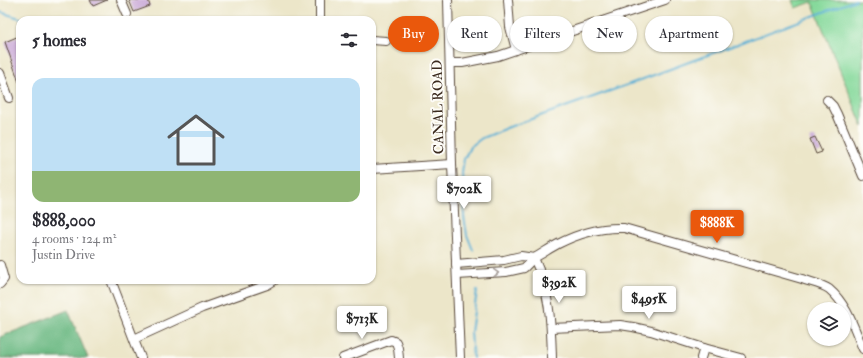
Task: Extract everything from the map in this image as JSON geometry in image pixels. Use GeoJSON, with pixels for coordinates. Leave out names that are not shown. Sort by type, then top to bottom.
{"type":"FeatureCollection","features":[{"type":"Feature","properties":{"kind":"street"},"geometry":{"type":"LineString","coordinates":[[121,0],[127,14]]}},
{"type":"Feature","properties":{"kind":"street"},"geometry":{"type":"LineString","coordinates":[[320,0],[320,16]]}},
{"type":"Feature","properties":{"kind":"street","name":"CANAL ROAD"},"geometry":{"type":"LineString","coordinates":[[448,0],[452,164],[460,358]]}},
{"type":"Feature","properties":{"kind":"street"},"geometry":{"type":"LineString","coordinates":[[508,0],[510,27]]}},
{"type":"Feature","properties":{"kind":"street"},"geometry":{"type":"LineString","coordinates":[[574,31],[665,0]]}},
{"type":"Feature","properties":{"kind":"street"},"geometry":{"type":"LineString","coordinates":[[376,41],[386,42]]}},
{"type":"Feature","properties":{"kind":"street"},"geometry":{"type":"LineString","coordinates":[[450,63],[484,60],[510,52]]}},
{"type":"Feature","properties":{"kind":"street"},"geometry":{"type":"LineString","coordinates":[[0,73],[9,98]]}},
{"type":"Feature","properties":{"kind":"street"},"geometry":{"type":"LineString","coordinates":[[827,100],[833,106],[837,114],[863,176]]}},
{"type":"Feature","properties":{"kind":"street"},"geometry":{"type":"LineString","coordinates":[[376,169],[452,164]]}},
{"type":"Feature","properties":{"kind":"street"},"geometry":{"type":"LineString","coordinates":[[457,275],[506,272],[524,268],[534,258],[558,244],[596,229],[610,227],[624,228],[802,279],[828,288],[838,299],[848,315],[863,349]]}},
{"type":"Feature","properties":{"kind":"street"},"geometry":{"type":"LineString","coordinates":[[456,264],[504,260],[521,256],[534,258]]}},
{"type":"Feature","properties":{"kind":"street"},"geometry":{"type":"LineString","coordinates":[[534,258],[544,282],[550,310],[552,358]]}},
{"type":"Feature","properties":{"kind":"street"},"geometry":{"type":"LineString","coordinates":[[477,262],[478,274]]}},
{"type":"Feature","properties":{"kind":"street"},"geometry":{"type":"LineString","coordinates":[[0,266],[2,282]]}},
{"type":"Feature","properties":{"kind":"street"},"geometry":{"type":"LineString","coordinates":[[113,284],[141,358]]}},
{"type":"Feature","properties":{"kind":"street"},"geometry":{"type":"LineString","coordinates":[[134,339],[202,308],[269,284]]}},
{"type":"Feature","properties":{"kind":"street"},"geometry":{"type":"LineString","coordinates":[[551,328],[620,325],[651,331],[741,358]]}},
{"type":"Feature","properties":{"kind":"street"},"geometry":{"type":"LineString","coordinates":[[343,358],[388,341],[396,342],[399,358]]}},
{"type":"Feature","properties":{"kind":"street"},"geometry":{"type":"LineString","coordinates":[[701,358],[704,348]]}},
{"type":"Feature","properties":{"kind":"green space"},"geometry":{"type":"Polygon","coordinates":[[[792,0],[863,0],[863,127],[812,2],[795,8],[792,0]]]}},
{"type":"Feature","properties":{"kind":"green space"},"geometry":{"type":"Polygon","coordinates":[[[68,310],[88,358],[0,358],[0,337],[68,310]]]}},
{"type":"Feature","properties":{"kind":"building"},"geometry":{"type":"Polygon","coordinates":[[[90,0],[107,0],[93,6],[90,0]]]}},
{"type":"Feature","properties":{"kind":"building"},"geometry":{"type":"Polygon","coordinates":[[[129,0],[148,0],[150,6],[134,12],[129,0]]]}},
{"type":"Feature","properties":{"kind":"building"},"geometry":{"type":"Polygon","coordinates":[[[16,37],[16,73],[5,42],[16,37]]]}},
{"type":"Feature","properties":{"kind":"building"},"geometry":{"type":"Polygon","coordinates":[[[815,137],[822,152],[816,154],[810,139],[815,137]]]}},
{"type":"Feature","properties":{"kind":"waterway"},"geometry":{"type":"LineString","coordinates":[[473,250],[467,235],[464,217],[462,173],[464,159],[470,147],[482,138],[856,0]]}},
{"type":"Feature","properties":{"kind":"waterway"},"geometry":{"type":"LineString","coordinates":[[0,12],[16,17]]}},
{"type":"Feature","properties":{"kind":"waterway"},"geometry":{"type":"LineString","coordinates":[[473,358],[471,332],[477,291]]}}]}
